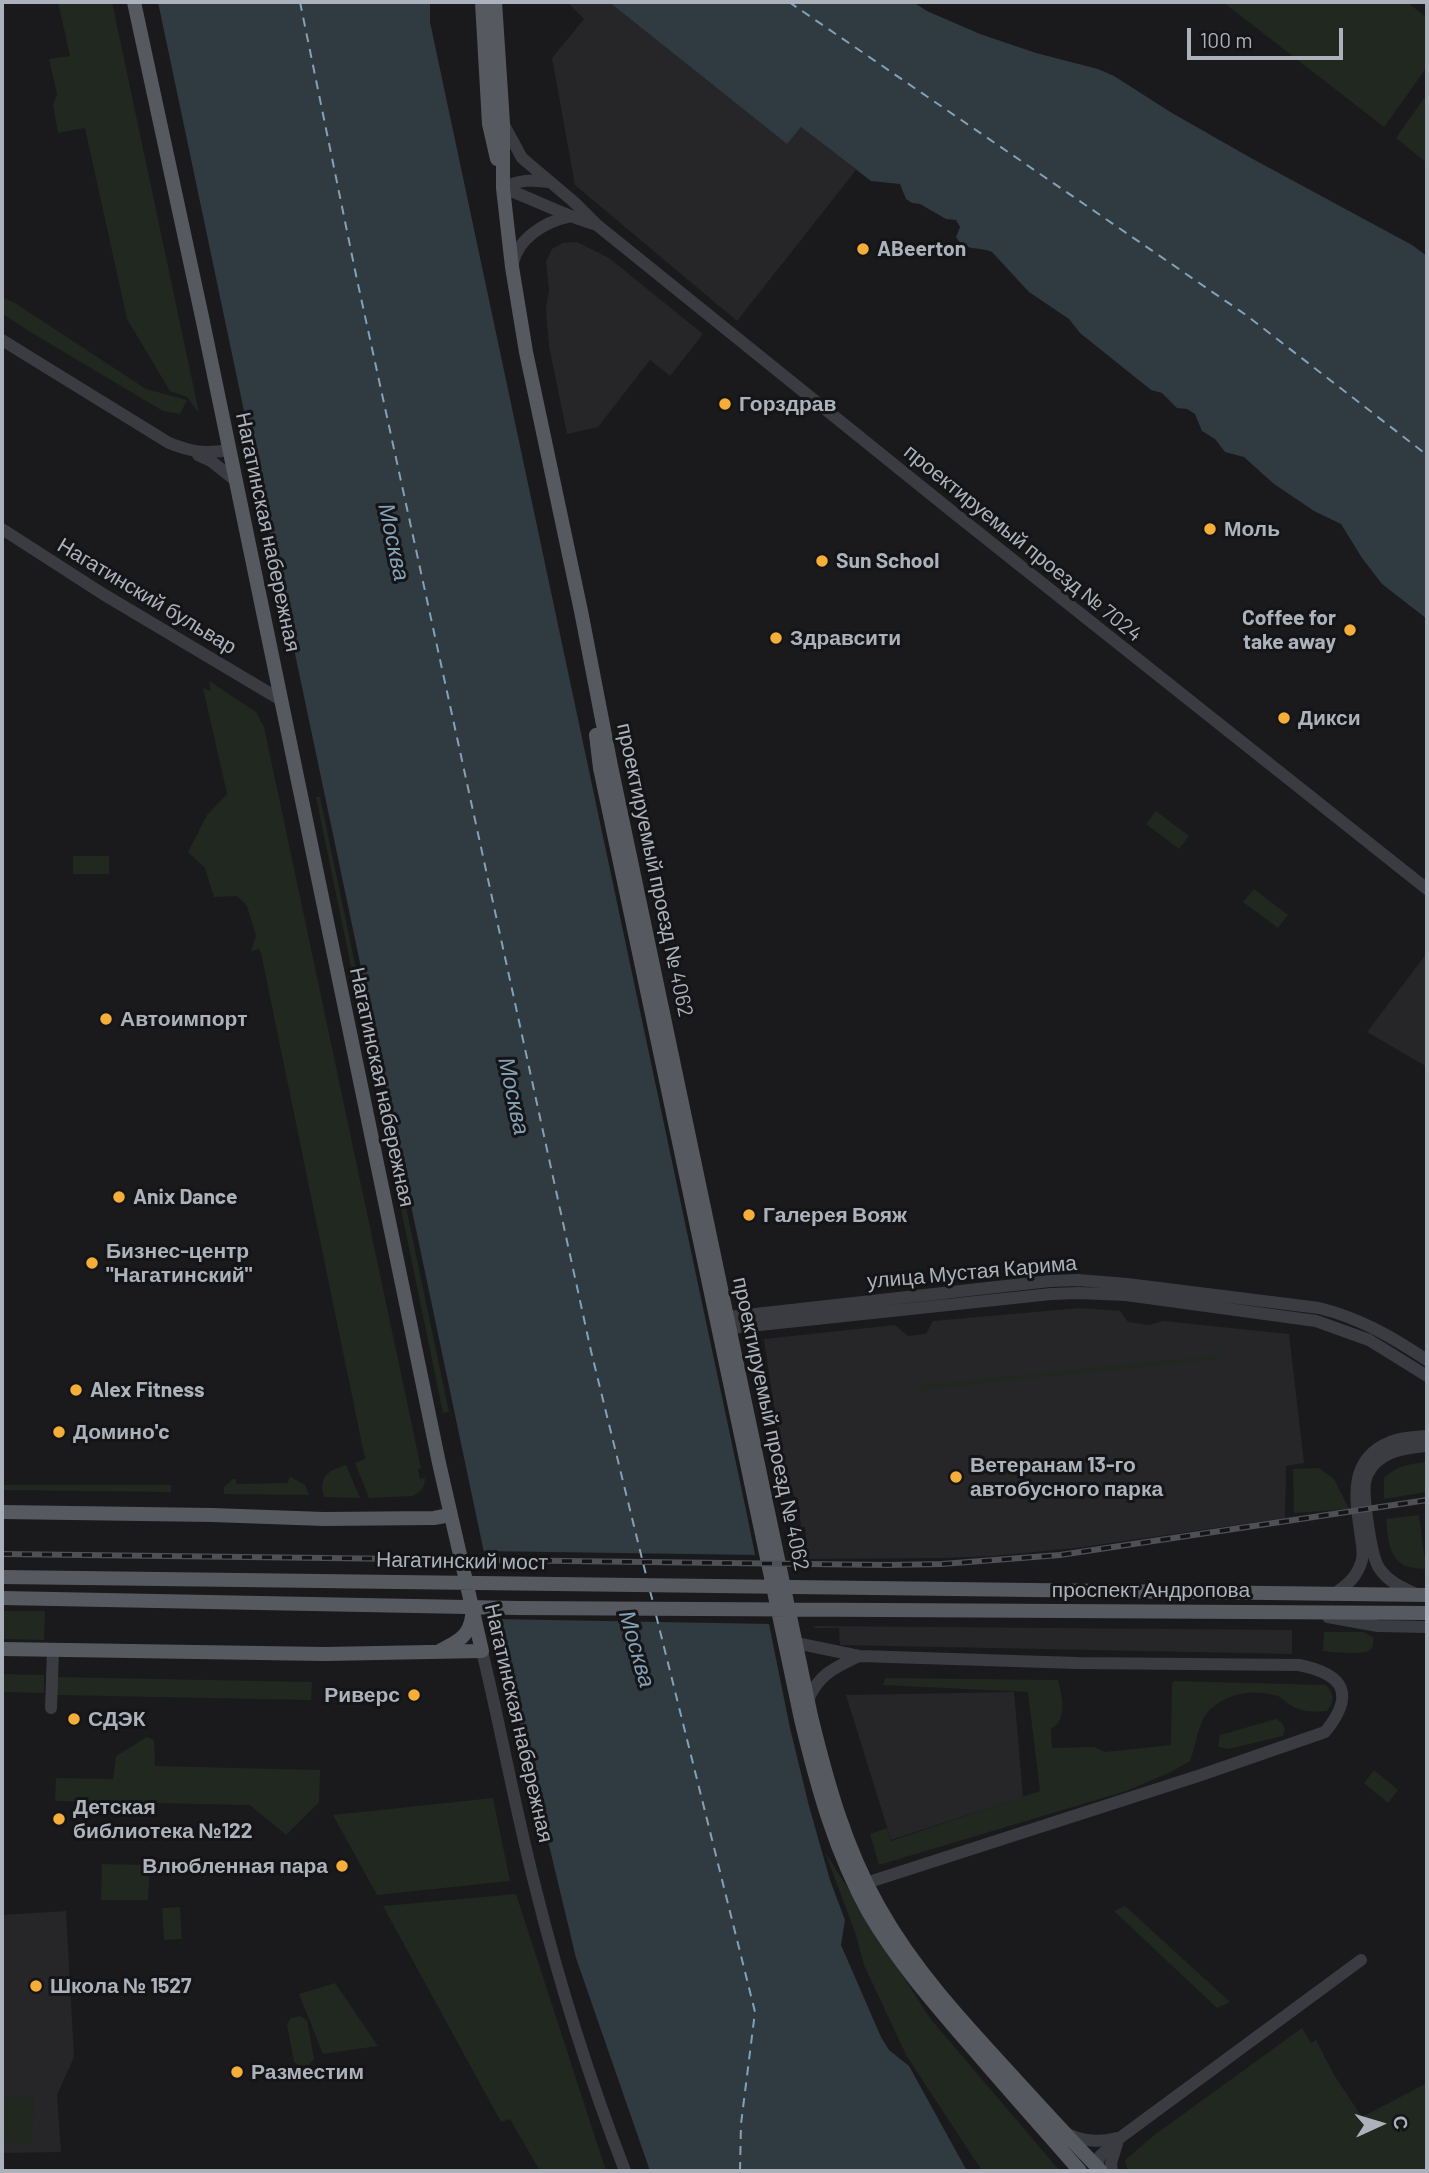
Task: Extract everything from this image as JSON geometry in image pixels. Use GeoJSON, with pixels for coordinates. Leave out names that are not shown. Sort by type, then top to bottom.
{"type":"FeatureCollection","features":[{"type":"Feature","properties":{"kind":"main road","name":"Нагатинская набережная"},"geometry":{"type":"LineString","coordinates":[[134,2],[450,1515],[482,1651]]}},
{"type":"Feature","properties":{"kind":"main road"},"geometry":{"type":"LineString","coordinates":[[482,2],[492,63]]}},
{"type":"Feature","properties":{"kind":"main road"},"geometry":{"type":"LineString","coordinates":[[492,63],[495,2]]}},
{"type":"Feature","properties":{"kind":"main road","name":"проектируемый проезд № 4062"},"geometry":{"type":"LineString","coordinates":[[492,63],[503,123],[503,188]]}},
{"type":"Feature","properties":{"kind":"main road","name":"проектируемый проезд № 4062"},"geometry":{"type":"LineString","coordinates":[[492,63],[489,124],[503,188],[512,267],[543,438],[581,611],[600,768],[821,1757],[847,1840],[866,1883],[906,1951],[941,1996],[1097,2169]]}},
{"type":"Feature","properties":{"kind":"main road","name":"проектируемый проезд № 4062"},"geometry":{"type":"LineString","coordinates":[[723,1323],[801,1718],[814,1773],[836,1844],[869,1912],[903,1965],[1080,2171]]}},
{"type":"Feature","properties":{"kind":"main road"},"geometry":{"type":"LineString","coordinates":[[2,1512],[372,1519],[434,1518],[450,1515]]}},
{"type":"Feature","properties":{"kind":"main road","name":"Нагатинский мост"},"geometry":{"type":"LineString","coordinates":[[2,1577],[875,1587]]}},
{"type":"Feature","properties":{"kind":"main road","name":"проспект Андропова"},"geometry":{"type":"LineString","coordinates":[[875,1587],[1424,1595]]}},
{"type":"Feature","properties":{"kind":"main road","name":"проспект Андропова"},"geometry":{"type":"LineString","coordinates":[[2,1598],[532,1608],[1427,1613]]}},
{"type":"Feature","properties":{"kind":"main road"},"geometry":{"type":"LineString","coordinates":[[437,1652],[466,1636],[473,1612]]}},
{"type":"Feature","properties":{"kind":"main road"},"geometry":{"type":"LineString","coordinates":[[2,1650],[325,1654],[482,1651]]}},
{"type":"Feature","properties":{"kind":"street","name":"проектируемый проезд № 7024"},"geometry":{"type":"LineString","coordinates":[[503,123],[522,158],[597,225],[1427,889]]}},
{"type":"Feature","properties":{"kind":"street"},"geometry":{"type":"LineString","coordinates":[[503,188],[528,179],[549,182]]}},
{"type":"Feature","properties":{"kind":"street","name":"проектируемый проезд № 7024"},"geometry":{"type":"LineString","coordinates":[[503,188],[538,201],[568,217],[597,225]]}},
{"type":"Feature","properties":{"kind":"street"},"geometry":{"type":"LineString","coordinates":[[512,267],[515,253],[533,232],[568,217]]}},
{"type":"Feature","properties":{"kind":"street"},"geometry":{"type":"LineString","coordinates":[[2,340],[169,443],[211,461],[235,480]]}},
{"type":"Feature","properties":{"kind":"street"},"geometry":{"type":"LineString","coordinates":[[191,451],[209,454],[229,450]]}},
{"type":"Feature","properties":{"kind":"street","name":"Нагатинский бульвар"},"geometry":{"type":"LineString","coordinates":[[2,529],[103,594],[247,680],[259,681],[277,677]]}},
{"type":"Feature","properties":{"kind":"street"},"geometry":{"type":"LineString","coordinates":[[247,680],[281,700]]}},
{"type":"Feature","properties":{"kind":"street","name":"улица Мустая Карима"},"geometry":{"type":"LineString","coordinates":[[723,1323],[1050,1281],[1100,1281],[1319,1308],[1345,1315],[1375,1328],[1427,1360]]}},
{"type":"Feature","properties":{"kind":"street","name":"улица Мустая Карима"},"geometry":{"type":"LineString","coordinates":[[723,1323],[1051,1294],[1099,1293],[1316,1321],[1370,1340],[1427,1376]]}},
{"type":"Feature","properties":{"kind":"street"},"geometry":{"type":"LineString","coordinates":[[1333,1595],[1352,1581],[1362,1562],[1356,1480],[1366,1461],[1389,1442],[1427,1436]]}},
{"type":"Feature","properties":{"kind":"street"},"geometry":{"type":"LineString","coordinates":[[1424,1595],[1397,1586],[1375,1562],[1364,1485],[1372,1466],[1390,1454],[1427,1446]]}},
{"type":"Feature","properties":{"kind":"street"},"geometry":{"type":"LineString","coordinates":[[1300,1612],[1378,1626],[1427,1627]]}},
{"type":"Feature","properties":{"kind":"street"},"geometry":{"type":"LineString","coordinates":[[796,1643],[859,1656],[1077,1663],[1299,1665],[1319,1669],[1335,1677],[1342,1692],[1342,1704],[1335,1720],[1325,1732],[866,1883]]}},
{"type":"Feature","properties":{"kind":"street"},"geometry":{"type":"LineString","coordinates":[[51,1708],[53,1650]]}},
{"type":"Feature","properties":{"kind":"street","name":"Нагатинская набережная"},"geometry":{"type":"LineString","coordinates":[[482,1651],[557,1972],[625,2171]]}},
{"type":"Feature","properties":{"kind":"street"},"geometry":{"type":"LineString","coordinates":[[808,1700],[819,1679],[839,1665],[859,1656]]}},
{"type":"Feature","properties":{"kind":"street"},"geometry":{"type":"LineString","coordinates":[[1097,2169],[1100,2156],[1121,2137],[1361,1960]]}},
{"type":"Feature","properties":{"kind":"street"},"geometry":{"type":"LineString","coordinates":[[1067,2134],[1084,2141],[1103,2142],[1121,2137]]}},
{"type":"Feature","properties":{"kind":"street"},"geometry":{"type":"LineString","coordinates":[[1112,2171],[1114,2149],[1121,2137]]}},
{"type":"Feature","properties":{"kind":"shaded area"},"geometry":{"type":"Polygon","coordinates":[[[58,2],[112,2],[199,413],[187,397],[170,391],[127,319],[85,128],[58,133],[53,105],[57,94],[49,59],[70,56],[58,2]]]}},
{"type":"Feature","properties":{"kind":"shaded area"},"geometry":{"type":"Polygon","coordinates":[[[567,2],[609,2],[786,143],[801,127],[856,170],[737,321],[575,185],[552,58],[584,19],[567,2]]]}},
{"type":"Feature","properties":{"kind":"shaded area"},"geometry":{"type":"Polygon","coordinates":[[[1223,2],[1407,2],[1427,18],[1427,67],[1384,127],[1223,2]]]}},
{"type":"Feature","properties":{"kind":"shaded area"},"geometry":{"type":"Polygon","coordinates":[[[1427,94],[1427,163],[1396,138],[1427,94]]]}},
{"type":"Feature","properties":{"kind":"shaded area"},"geometry":{"type":"Polygon","coordinates":[[[577,242],[609,258],[703,334],[670,376],[650,360],[598,427],[567,434],[549,346],[546,262],[552,249],[563,243],[577,242]]]}},
{"type":"Feature","properties":{"kind":"shaded area"},"geometry":{"type":"Polygon","coordinates":[[[2,297],[146,389],[187,400],[180,414],[163,411],[27,330],[2,313],[2,297]]]}},
{"type":"Feature","properties":{"kind":"shaded area"},"geometry":{"type":"Polygon","coordinates":[[[209,681],[256,712],[264,727],[421,1468],[418,1469],[420,1479],[425,1478],[422,1490],[412,1496],[369,1498],[355,1463],[365,1459],[261,953],[259,949],[251,951],[256,936],[247,906],[237,896],[214,897],[205,868],[188,852],[207,815],[227,794],[203,688],[211,691],[209,681]]]}},
{"type":"Feature","properties":{"kind":"shaded area"},"geometry":{"type":"Polygon","coordinates":[[[316,797],[320,797],[449,1412],[443,1413],[316,797]]]}},
{"type":"Feature","properties":{"kind":"shaded area"},"geometry":{"type":"Polygon","coordinates":[[[1156,811],[1189,836],[1179,849],[1146,824],[1156,811]]]}},
{"type":"Feature","properties":{"kind":"shaded area"},"geometry":{"type":"Polygon","coordinates":[[[73,856],[109,856],[109,874],[73,874],[73,856]]]}},
{"type":"Feature","properties":{"kind":"shaded area"},"geometry":{"type":"Polygon","coordinates":[[[1254,889],[1288,915],[1278,928],[1243,902],[1254,889]]]}},
{"type":"Feature","properties":{"kind":"shaded area"},"geometry":{"type":"Polygon","coordinates":[[[1427,953],[1427,1067],[1367,1032],[1427,953]]]}},
{"type":"Feature","properties":{"kind":"shaded area"},"geometry":{"type":"Polygon","coordinates":[[[1080,1308],[1120,1311],[1128,1322],[1150,1325],[1163,1321],[1289,1334],[1304,1463],[1286,1466],[1285,1518],[1076,1548],[992,1556],[808,1559],[805,1527],[801,1527],[798,1499],[786,1489],[764,1339],[895,1325],[908,1336],[926,1334],[933,1321],[1080,1308]]]}},
{"type":"Feature","properties":{"kind":"shaded area"},"geometry":{"type":"Polygon","coordinates":[[[1222,1355],[1222,1359],[916,1390],[915,1386],[1222,1355]]]}},
{"type":"Feature","properties":{"kind":"shaded area"},"geometry":{"type":"Polygon","coordinates":[[[1427,1462],[1427,1492],[1384,1499],[1384,1478],[1404,1466],[1427,1462]]]}},
{"type":"Feature","properties":{"kind":"shaded area"},"geometry":{"type":"Polygon","coordinates":[[[346,1465],[360,1498],[324,1497],[322,1484],[326,1475],[346,1465]]]}},
{"type":"Feature","properties":{"kind":"shaded area"},"geometry":{"type":"Polygon","coordinates":[[[1319,1468],[1334,1479],[1349,1509],[1294,1513],[1293,1469],[1319,1468]]]}},
{"type":"Feature","properties":{"kind":"shaded area"},"geometry":{"type":"Polygon","coordinates":[[[291,1477],[305,1485],[309,1495],[224,1494],[224,1487],[233,1479],[236,1479],[236,1484],[288,1483],[291,1477]]]}},
{"type":"Feature","properties":{"kind":"shaded area"},"geometry":{"type":"Polygon","coordinates":[[[2,1485],[171,1485],[171,1492],[2,1490],[2,1485]]]}},
{"type":"Feature","properties":{"kind":"shaded area"},"geometry":{"type":"Polygon","coordinates":[[[1419,1515],[1426,1569],[1414,1568],[1398,1561],[1390,1548],[1387,1530],[1386,1519],[1419,1515]]]}},
{"type":"Feature","properties":{"kind":"shaded area"},"geometry":{"type":"Polygon","coordinates":[[[2,1611],[45,1611],[44,1640],[2,1639],[2,1611]]]}},
{"type":"Feature","properties":{"kind":"shaded area"},"geometry":{"type":"Polygon","coordinates":[[[814,1626],[1292,1630],[1292,1654],[840,1645],[839,1628],[814,1626]]]}},
{"type":"Feature","properties":{"kind":"shaded area"},"geometry":{"type":"Polygon","coordinates":[[[1324,1632],[1363,1632],[1373,1637],[1373,1646],[1362,1652],[1323,1651],[1324,1632]]]}},
{"type":"Feature","properties":{"kind":"shaded area"},"geometry":{"type":"Polygon","coordinates":[[[2,1674],[44,1675],[44,1693],[2,1692],[2,1674]]]}},
{"type":"Feature","properties":{"kind":"shaded area"},"geometry":{"type":"Polygon","coordinates":[[[57,1677],[312,1682],[311,1700],[57,1695],[57,1677]]]}},
{"type":"Feature","properties":{"kind":"shaded area"},"geometry":{"type":"Polygon","coordinates":[[[885,1678],[1058,1680],[1062,1714],[1051,1729],[1052,1748],[1094,1747],[1105,1752],[1171,1745],[1174,1681],[1326,1685],[1332,1698],[1327,1711],[1312,1712],[1295,1708],[1279,1697],[1267,1693],[1236,1695],[1209,1711],[1201,1724],[1190,1761],[1171,1772],[1126,1791],[879,1865],[870,1834],[887,1828],[891,1841],[1040,1791],[1028,1692],[883,1685],[885,1678]]]}},
{"type":"Feature","properties":{"kind":"shaded area"},"geometry":{"type":"Polygon","coordinates":[[[1014,1692],[1023,1797],[891,1840],[846,1695],[1014,1692]]]}},
{"type":"Feature","properties":{"kind":"shaded area"},"geometry":{"type":"Polygon","coordinates":[[[1276,1719],[1285,1729],[1283,1736],[1229,1749],[1218,1747],[1220,1735],[1276,1719]]]}},
{"type":"Feature","properties":{"kind":"shaded area"},"geometry":{"type":"Polygon","coordinates":[[[147,1737],[154,1740],[155,1766],[320,1770],[319,1802],[286,1835],[250,1805],[55,1801],[56,1778],[113,1779],[116,1756],[147,1737]]]}},
{"type":"Feature","properties":{"kind":"shaded area"},"geometry":{"type":"Polygon","coordinates":[[[1374,1770],[1398,1790],[1388,1803],[1364,1783],[1374,1770]]]}},
{"type":"Feature","properties":{"kind":"shaded area"},"geometry":{"type":"Polygon","coordinates":[[[493,1798],[510,1881],[377,1895],[333,1815],[493,1798]]]}},
{"type":"Feature","properties":{"kind":"shaded area"},"geometry":{"type":"Polygon","coordinates":[[[825,1852],[929,2017],[1060,2171],[982,2171],[906,2055],[864,1965],[855,1932],[825,1852]]]}},
{"type":"Feature","properties":{"kind":"shaded area"},"geometry":{"type":"Polygon","coordinates":[[[102,1864],[150,1865],[148,1900],[101,1900],[102,1864]]]}},
{"type":"Feature","properties":{"kind":"shaded area"},"geometry":{"type":"Polygon","coordinates":[[[516,1894],[606,2171],[540,2171],[510,2119],[501,2122],[383,1906],[516,1894]]]}},
{"type":"Feature","properties":{"kind":"shaded area"},"geometry":{"type":"Polygon","coordinates":[[[1125,1906],[1230,2002],[1217,2008],[1114,1911],[1125,1906]]]}},
{"type":"Feature","properties":{"kind":"shaded area"},"geometry":{"type":"Polygon","coordinates":[[[180,1907],[182,1939],[164,1940],[162,1908],[180,1907]]]}},
{"type":"Feature","properties":{"kind":"shaded area","name":"Школа № 1527"},"geometry":{"type":"Polygon","coordinates":[[[66,1911],[74,2057],[57,2095],[61,2152],[2,2153],[2,1915],[66,1911]]]}},
{"type":"Feature","properties":{"kind":"shaded area"},"geometry":{"type":"Polygon","coordinates":[[[335,1983],[378,2046],[323,2054],[299,1994],[335,1983]]]}},
{"type":"Feature","properties":{"kind":"shaded area"},"geometry":{"type":"Polygon","coordinates":[[[300,2016],[307,2020],[314,2059],[309,2065],[300,2066],[294,2062],[287,2024],[291,2018],[300,2016]]]}},
{"type":"Feature","properties":{"kind":"shaded area"},"geometry":{"type":"Polygon","coordinates":[[[1302,2028],[1311,2043],[1316,2040],[1334,2075],[1362,2117],[1427,2083],[1427,2171],[1130,2171],[1127,2168],[1125,2160],[1153,2136],[1302,2028]]]}},
{"type":"Feature","properties":{"kind":"shaded area"},"geometry":{"type":"Polygon","coordinates":[[[2,2097],[34,2098],[32,2143],[2,2142],[2,2097]]]}},
{"type":"Feature","properties":{"kind":"water","name":"Москва"},"geometry":{"type":"Polygon","coordinates":[[[158,2],[430,2],[430,22],[790,1728],[830,1880],[845,1920],[841,1945],[881,2037],[889,2050],[909,2066],[967,2171],[650,2171],[576,1958],[520,1724],[158,2]]]}},
{"type":"Feature","properties":{"kind":"water"},"geometry":{"type":"Polygon","coordinates":[[[609,2],[913,2],[980,34],[1114,76],[1172,113],[1412,245],[1427,256],[1427,619],[1382,584],[1341,524],[1314,511],[1274,484],[1244,457],[1225,452],[1215,439],[1202,431],[1195,414],[1187,409],[1177,408],[1162,393],[1151,390],[1080,333],[1069,319],[1029,292],[992,252],[963,245],[956,237],[960,227],[956,220],[946,219],[920,204],[912,203],[906,199],[900,184],[871,181],[801,127],[787,144],[609,2]]]}},
{"type":"Feature","properties":{"kind":"pier"},"geometry":{"type":"Polygon","coordinates":[[[480,1551],[758,1555],[772,1624],[494,1619],[480,1551]]]}},
{"type":"Feature","properties":{"kind":"ferry route"},"geometry":{"type":"LineString","coordinates":[[300,2],[356,275],[591,1351],[647,1579]]}},
{"type":"Feature","properties":{"kind":"ferry route"},"geometry":{"type":"LineString","coordinates":[[789,2],[1246,315],[1427,455]]}},
{"type":"Feature","properties":{"kind":"ferry route"},"geometry":{"type":"LineString","coordinates":[[650,1591],[653,1602]]}},
{"type":"Feature","properties":{"kind":"ferry route"},"geometry":{"type":"LineString","coordinates":[[656,1615],[755,2012],[741,2124],[740,2171]]}},
{"type":"Feature","properties":{"kind":"railway"},"geometry":{"type":"LineString","coordinates":[[2,1554],[942,1564],[1060,1555],[1427,1500]]}},
{"type":"Feature","properties":{"kind":"place","name":"ABeerton"},"geometry":{"type":"Point","coordinates":[863,249]}},
{"type":"Feature","properties":{"kind":"place","name":"Горздрав"},"geometry":{"type":"Point","coordinates":[725,404]}},
{"type":"Feature","properties":{"kind":"place","name":"Моль"},"geometry":{"type":"Point","coordinates":[1210,529]}},
{"type":"Feature","properties":{"kind":"place","name":"Sun School"},"geometry":{"type":"Point","coordinates":[822,561]}},
{"type":"Feature","properties":{"kind":"place","name":"Coffee for take away"},"geometry":{"type":"Point","coordinates":[1350,630]}},
{"type":"Feature","properties":{"kind":"place","name":"Здравсити"},"geometry":{"type":"Point","coordinates":[776,638]}},
{"type":"Feature","properties":{"kind":"place","name":"Дикси"},"geometry":{"type":"Point","coordinates":[1284,718]}},
{"type":"Feature","properties":{"kind":"place","name":"Автоимпорт"},"geometry":{"type":"Point","coordinates":[106,1019]}},
{"type":"Feature","properties":{"kind":"place","name":"Anix Dance"},"geometry":{"type":"Point","coordinates":[119,1197]}},
{"type":"Feature","properties":{"kind":"place","name":"Галерея Вояж"},"geometry":{"type":"Point","coordinates":[749,1215]}},
{"type":"Feature","properties":{"kind":"place","name":"Бизнес-центр \"Нагатинский\""},"geometry":{"type":"Point","coordinates":[92,1263]}},
{"type":"Feature","properties":{"kind":"place","name":"Alex Fitness"},"geometry":{"type":"Point","coordinates":[76,1390]}},
{"type":"Feature","properties":{"kind":"place","name":"Домино'c"},"geometry":{"type":"Point","coordinates":[59,1432]}},
{"type":"Feature","properties":{"kind":"place","name":"Ветеранам 13-го автобусного парка"},"geometry":{"type":"Point","coordinates":[956,1477]}},
{"type":"Feature","properties":{"kind":"place","name":"Риверс"},"geometry":{"type":"Point","coordinates":[414,1695]}},
{"type":"Feature","properties":{"kind":"place","name":"СДЭК"},"geometry":{"type":"Point","coordinates":[74,1719]}},
{"type":"Feature","properties":{"kind":"place","name":"Детская библиотека №122"},"geometry":{"type":"Point","coordinates":[59,1819]}},
{"type":"Feature","properties":{"kind":"place","name":"Влюбленная пара"},"geometry":{"type":"Point","coordinates":[342,1866]}},
{"type":"Feature","properties":{"kind":"place","name":"Школа № 1527"},"geometry":{"type":"Point","coordinates":[36,1986]}},
{"type":"Feature","properties":{"kind":"place","name":"Разместим"},"geometry":{"type":"Point","coordinates":[237,2072]}}]}
